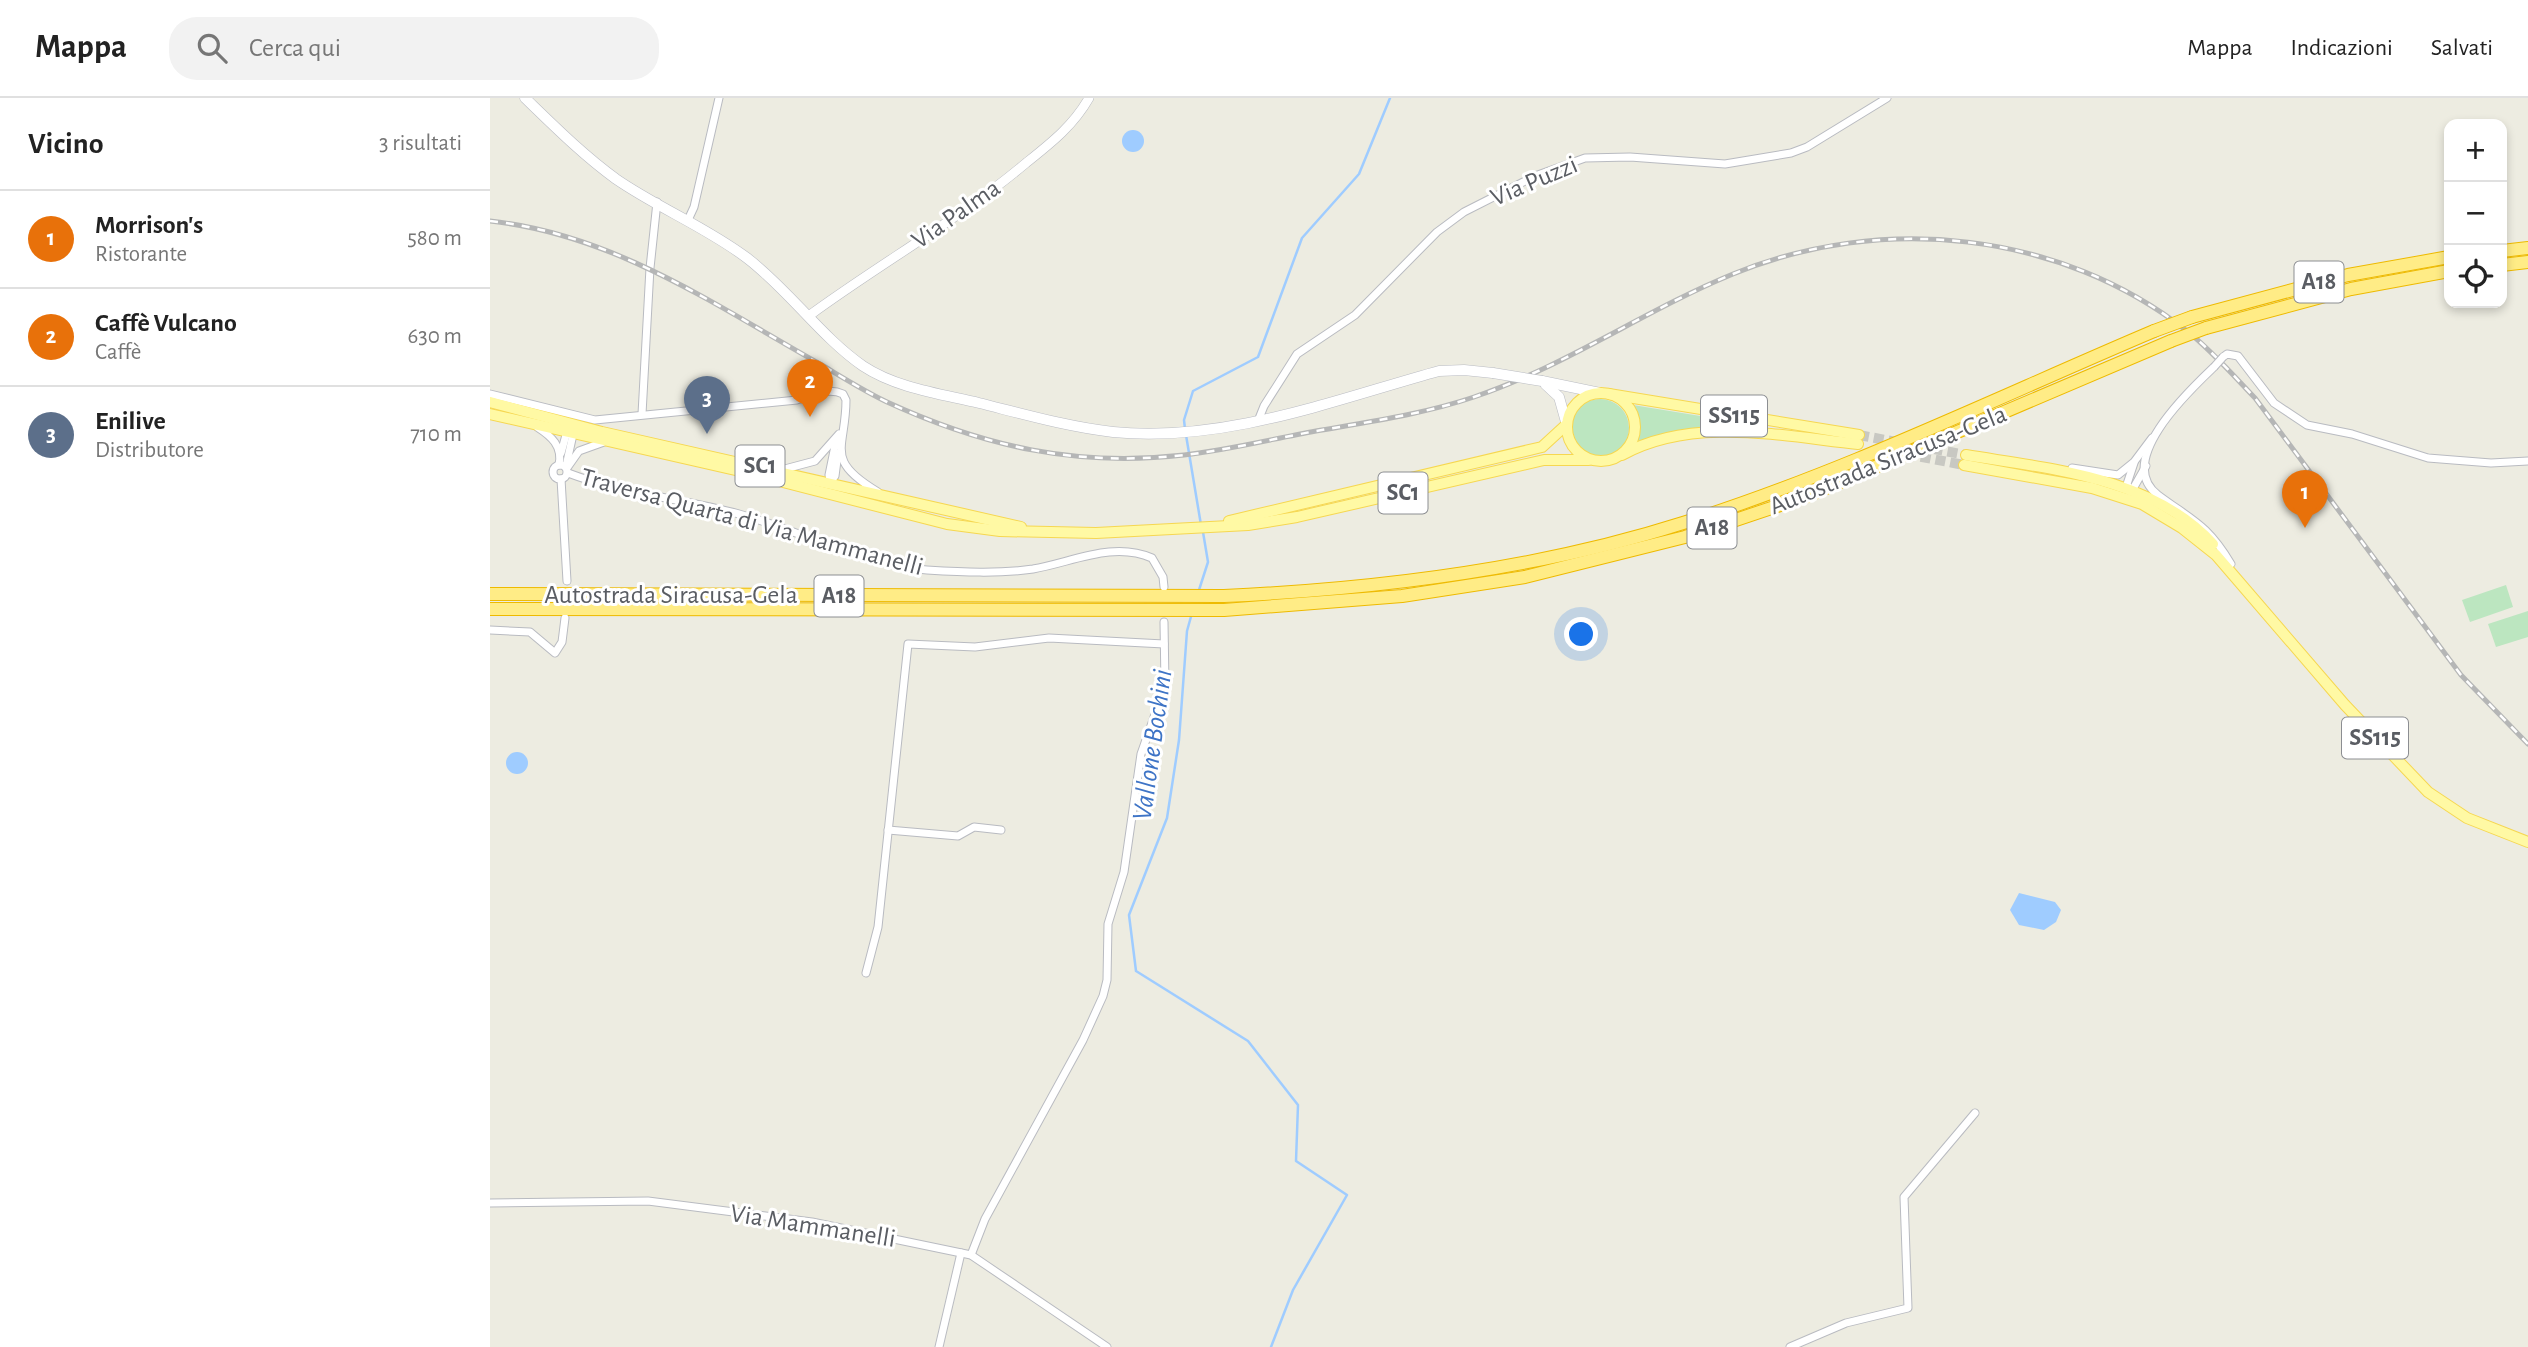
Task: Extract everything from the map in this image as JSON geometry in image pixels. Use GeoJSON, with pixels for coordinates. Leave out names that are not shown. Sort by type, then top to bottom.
{"type":"FeatureCollection","features":[{"type":"Feature","properties":{"kind":"highway"},"geometry":{"type":"LineString","coordinates":[[2507,250],[2528,248]]}},
{"type":"Feature","properties":{"kind":"highway","name":"Autostrada Siracusa-Gela"},"geometry":{"type":"LineString","coordinates":[[490,594],[1224,596],[1302,592],[1521,562],[1681,524],[1874,454],[2154,331],[2192,317],[2348,275],[2444,258]]}},
{"type":"Feature","properties":{"kind":"highway"},"geometry":{"type":"LineString","coordinates":[[2507,264],[2528,262]]}},
{"type":"Feature","properties":{"kind":"highway","name":"Autostrada Siracusa-Gela"},"geometry":{"type":"LineString","coordinates":[[490,609],[1224,610],[1402,596],[1525,577],[1685,537],[1807,496],[2206,328],[2351,289],[2444,272]]}},
{"type":"Feature","properties":{"kind":"main road"},"geometry":{"type":"LineString","coordinates":[[525,98],[579,150],[617,180],[746,257],[787,291],[863,366],[908,386],[1056,422],[1115,432],[1170,432],[1195,431],[1258,421],[1439,371],[1464,369],[1493,373],[1605,393],[1624,402],[1635,425],[1632,442],[1622,455],[1606,461],[1589,460],[1574,450],[1559,397],[1542,382]]}},
{"type":"Feature","properties":{"kind":"main road"},"geometry":{"type":"LineString","coordinates":[[1566,423],[1578,401],[1605,393]]}},
{"type":"Feature","properties":{"kind":"main road","name":"SS115"},"geometry":{"type":"LineString","coordinates":[[1605,393],[1859,440],[1723,432],[1666,438],[1622,455]]}},
{"type":"Feature","properties":{"kind":"main road","name":"SC1"},"geometry":{"type":"LineString","coordinates":[[490,401],[605,442],[820,491],[947,524],[1000,531],[1030,529],[1096,533],[1215,526],[1297,517],[1544,460],[1589,460]]}},
{"type":"Feature","properties":{"kind":"main road","name":"SC1"},"geometry":{"type":"LineString","coordinates":[[490,414],[536,426],[571,429],[776,470],[1030,529]]}},
{"type":"Feature","properties":{"kind":"main road","name":"SC1"},"geometry":{"type":"LineString","coordinates":[[1215,526],[1542,447],[1566,423]]}},
{"type":"Feature","properties":{"kind":"main road","name":"SS115"},"geometry":{"type":"LineString","coordinates":[[2252,596],[2231,564],[2191,522],[2129,490],[2026,465],[1965,460],[2115,494],[2142,504],[2182,528],[2217,555],[2345,705],[2428,792],[2467,818],[2528,842]]}},
{"type":"Feature","properties":{"kind":"street"},"geometry":{"type":"LineString","coordinates":[[688,220],[694,207],[719,98]]}},
{"type":"Feature","properties":{"kind":"street","name":"Via Palma"},"geometry":{"type":"LineString","coordinates":[[810,315],[980,202],[1062,135],[1089,98]]}},
{"type":"Feature","properties":{"kind":"street","name":"Via Puzzi"},"geometry":{"type":"LineString","coordinates":[[1258,421],[1264,406],[1297,354],[1355,315],[1437,232],[1464,212],[1535,176],[1585,158],[1630,157],[1725,164],[1791,153],[1807,148],[1887,98]]}},
{"type":"Feature","properties":{"kind":"street"},"geometry":{"type":"LineString","coordinates":[[642,414],[650,268],[657,202]]}},
{"type":"Feature","properties":{"kind":"street"},"geometry":{"type":"LineString","coordinates":[[2182,528],[2167,513],[2132,496],[2127,484],[2134,462],[2173,407],[2227,354],[2238,356],[2274,403],[2307,425],[2352,434],[2428,457],[2480,463],[2528,461]]}},
{"type":"Feature","properties":{"kind":"street"},"geometry":{"type":"LineString","coordinates":[[490,394],[595,420],[797,400],[824,391],[836,391],[843,394],[846,400],[835,476],[831,483],[820,491]]}},
{"type":"Feature","properties":{"kind":"street"},"geometry":{"type":"LineString","coordinates":[[536,426],[554,439],[565,468]]}},
{"type":"Feature","properties":{"kind":"street"},"geometry":{"type":"LineString","coordinates":[[561,455],[571,429]]}},
{"type":"Feature","properties":{"kind":"street"},"geometry":{"type":"LineString","coordinates":[[567,581],[561,479],[571,429]]}},
{"type":"Feature","properties":{"kind":"street"},"geometry":{"type":"LineString","coordinates":[[2046,478],[2070,478],[2122,491],[2129,490],[2134,487],[2146,466],[2154,435]]}},
{"type":"Feature","properties":{"kind":"street"},"geometry":{"type":"LineString","coordinates":[[776,470],[815,461],[839,437]]}},
{"type":"Feature","properties":{"kind":"street"},"geometry":{"type":"LineString","coordinates":[[839,437],[840,452],[853,474],[887,497]]}},
{"type":"Feature","properties":{"kind":"street"},"geometry":{"type":"LineString","coordinates":[[561,479],[555,477],[553,472],[565,468],[579,451],[605,442]]}},
{"type":"Feature","properties":{"kind":"street"},"geometry":{"type":"LineString","coordinates":[[2026,465],[2056,465],[2111,476],[2134,462]]}},
{"type":"Feature","properties":{"kind":"street"},"geometry":{"type":"LineString","coordinates":[[2146,466],[2152,489],[2211,533],[2231,564]]}},
{"type":"Feature","properties":{"kind":"street","name":"Traversa Quarta di Via Mammanelli"},"geometry":{"type":"LineString","coordinates":[[565,468],[740,514],[861,555],[924,570],[1035,569],[1080,556],[1126,551],[1152,558],[1163,577],[1164,587]]}},
{"type":"Feature","properties":{"kind":"street"},"geometry":{"type":"LineString","coordinates":[[831,483],[836,495]]}},
{"type":"Feature","properties":{"kind":"street"},"geometry":{"type":"LineString","coordinates":[[490,630],[530,632],[555,653],[562,642],[565,618]]}},
{"type":"Feature","properties":{"kind":"street"},"geometry":{"type":"LineString","coordinates":[[971,1255],[985,1219],[1083,1040],[1103,996],[1107,980],[1108,924],[1124,872],[1141,754],[1165,686],[1164,622]]}},
{"type":"Feature","properties":{"kind":"street"},"geometry":{"type":"LineString","coordinates":[[866,973],[878,927],[908,644],[975,648],[1049,638],[1164,644]]}},
{"type":"Feature","properties":{"kind":"street"},"geometry":{"type":"LineString","coordinates":[[888,830],[958,836],[974,827],[1001,830]]}},
{"type":"Feature","properties":{"kind":"street"},"geometry":{"type":"LineString","coordinates":[[1790,1347],[1846,1323],[1908,1308],[1904,1197],[1975,1113]]}},
{"type":"Feature","properties":{"kind":"street","name":"Via Mammanelli"},"geometry":{"type":"LineString","coordinates":[[490,1203],[648,1201],[813,1222],[971,1255],[1107,1347]]}},
{"type":"Feature","properties":{"kind":"street"},"geometry":{"type":"LineString","coordinates":[[939,1347],[961,1253]]}},
{"type":"Feature","properties":{"kind":"green space"},"geometry":{"type":"Polygon","coordinates":[[[1600,399],[1611,401],[1624,412],[1629,428],[1627,439],[1616,452],[1600,457],[1589,455],[1576,444],[1571,428],[1573,417],[1584,404],[1600,399]]]}},
{"type":"Feature","properties":{"kind":"green space"},"geometry":{"type":"Polygon","coordinates":[[[1633,405],[1719,419],[1722,424],[1638,441],[1639,423],[1633,405]]]}},
{"type":"Feature","properties":{"kind":"green space"},"geometry":{"type":"Polygon","coordinates":[[[2506,585],[2513,607],[2470,622],[2462,600],[2506,585]]]}},
{"type":"Feature","properties":{"kind":"green space"},"geometry":{"type":"Polygon","coordinates":[[[2528,611],[2528,637],[2496,647],[2488,624],[2528,611]]]}},
{"type":"Feature","properties":{"kind":"water"},"geometry":{"type":"Polygon","coordinates":[[[1133,130],[1141,133],[1144,141],[1141,149],[1133,152],[1125,149],[1122,141],[1125,133],[1133,130]]]}},
{"type":"Feature","properties":{"kind":"water"},"geometry":{"type":"Polygon","coordinates":[[[517,752],[525,755],[528,763],[525,771],[517,774],[509,771],[506,763],[509,755],[517,752]]]}},
{"type":"Feature","properties":{"kind":"water"},"geometry":{"type":"Polygon","coordinates":[[[2019,893],[2055,902],[2061,910],[2056,922],[2044,930],[2019,925],[2010,910],[2019,893]]]}},
{"type":"Feature","properties":{"kind":"waterway","name":"Vallone Bochini"},"geometry":{"type":"LineString","coordinates":[[1185,429],[1184,420],[1193,391],[1258,357],[1302,238],[1359,174],[1390,98]]}},
{"type":"Feature","properties":{"kind":"waterway","name":"Vallone Bochini"},"geometry":{"type":"LineString","coordinates":[[1186,435],[1201,525]]}},
{"type":"Feature","properties":{"kind":"waterway","name":"Vallone Bochini"},"geometry":{"type":"LineString","coordinates":[[1199,590],[1208,562],[1203,532]]}},
{"type":"Feature","properties":{"kind":"waterway","name":"Vallone Bochini"},"geometry":{"type":"LineString","coordinates":[[1192,613],[1187,631],[1179,740],[1167,818],[1129,915],[1136,971],[1248,1041],[1298,1105],[1296,1161],[1347,1195],[1293,1290],[1271,1347]]}},
{"type":"Feature","properties":{"kind":"tunnel"},"geometry":{"type":"LineString","coordinates":[[1859,435],[1966,455]]}},
{"type":"Feature","properties":{"kind":"tunnel"},"geometry":{"type":"LineString","coordinates":[[1906,454],[1964,465]]}},
{"type":"Feature","properties":{"kind":"railway"},"geometry":{"type":"LineString","coordinates":[[490,221],[535,228],[621,256],[702,296],[870,393],[923,418],[996,442],[1032,450],[1106,458],[1144,458],[1217,450],[1396,417],[1455,403],[1541,370],[1700,288],[1790,255],[1849,243],[1908,239],[1968,242],[2027,253],[2083,271],[2137,297],[2187,331],[2213,354],[2255,398],[2461,675],[2528,744]]}},
{"type":"Feature","properties":{"kind":"place","name":"Caffè Vulcano"},"geometry":{"type":"Point","coordinates":[810,417]}},
{"type":"Feature","properties":{"kind":"place","name":"Enilive"},"geometry":{"type":"Point","coordinates":[707,434]}},
{"type":"Feature","properties":{"kind":"place","name":"Morrison's"},"geometry":{"type":"Point","coordinates":[2305,528]}}]}
